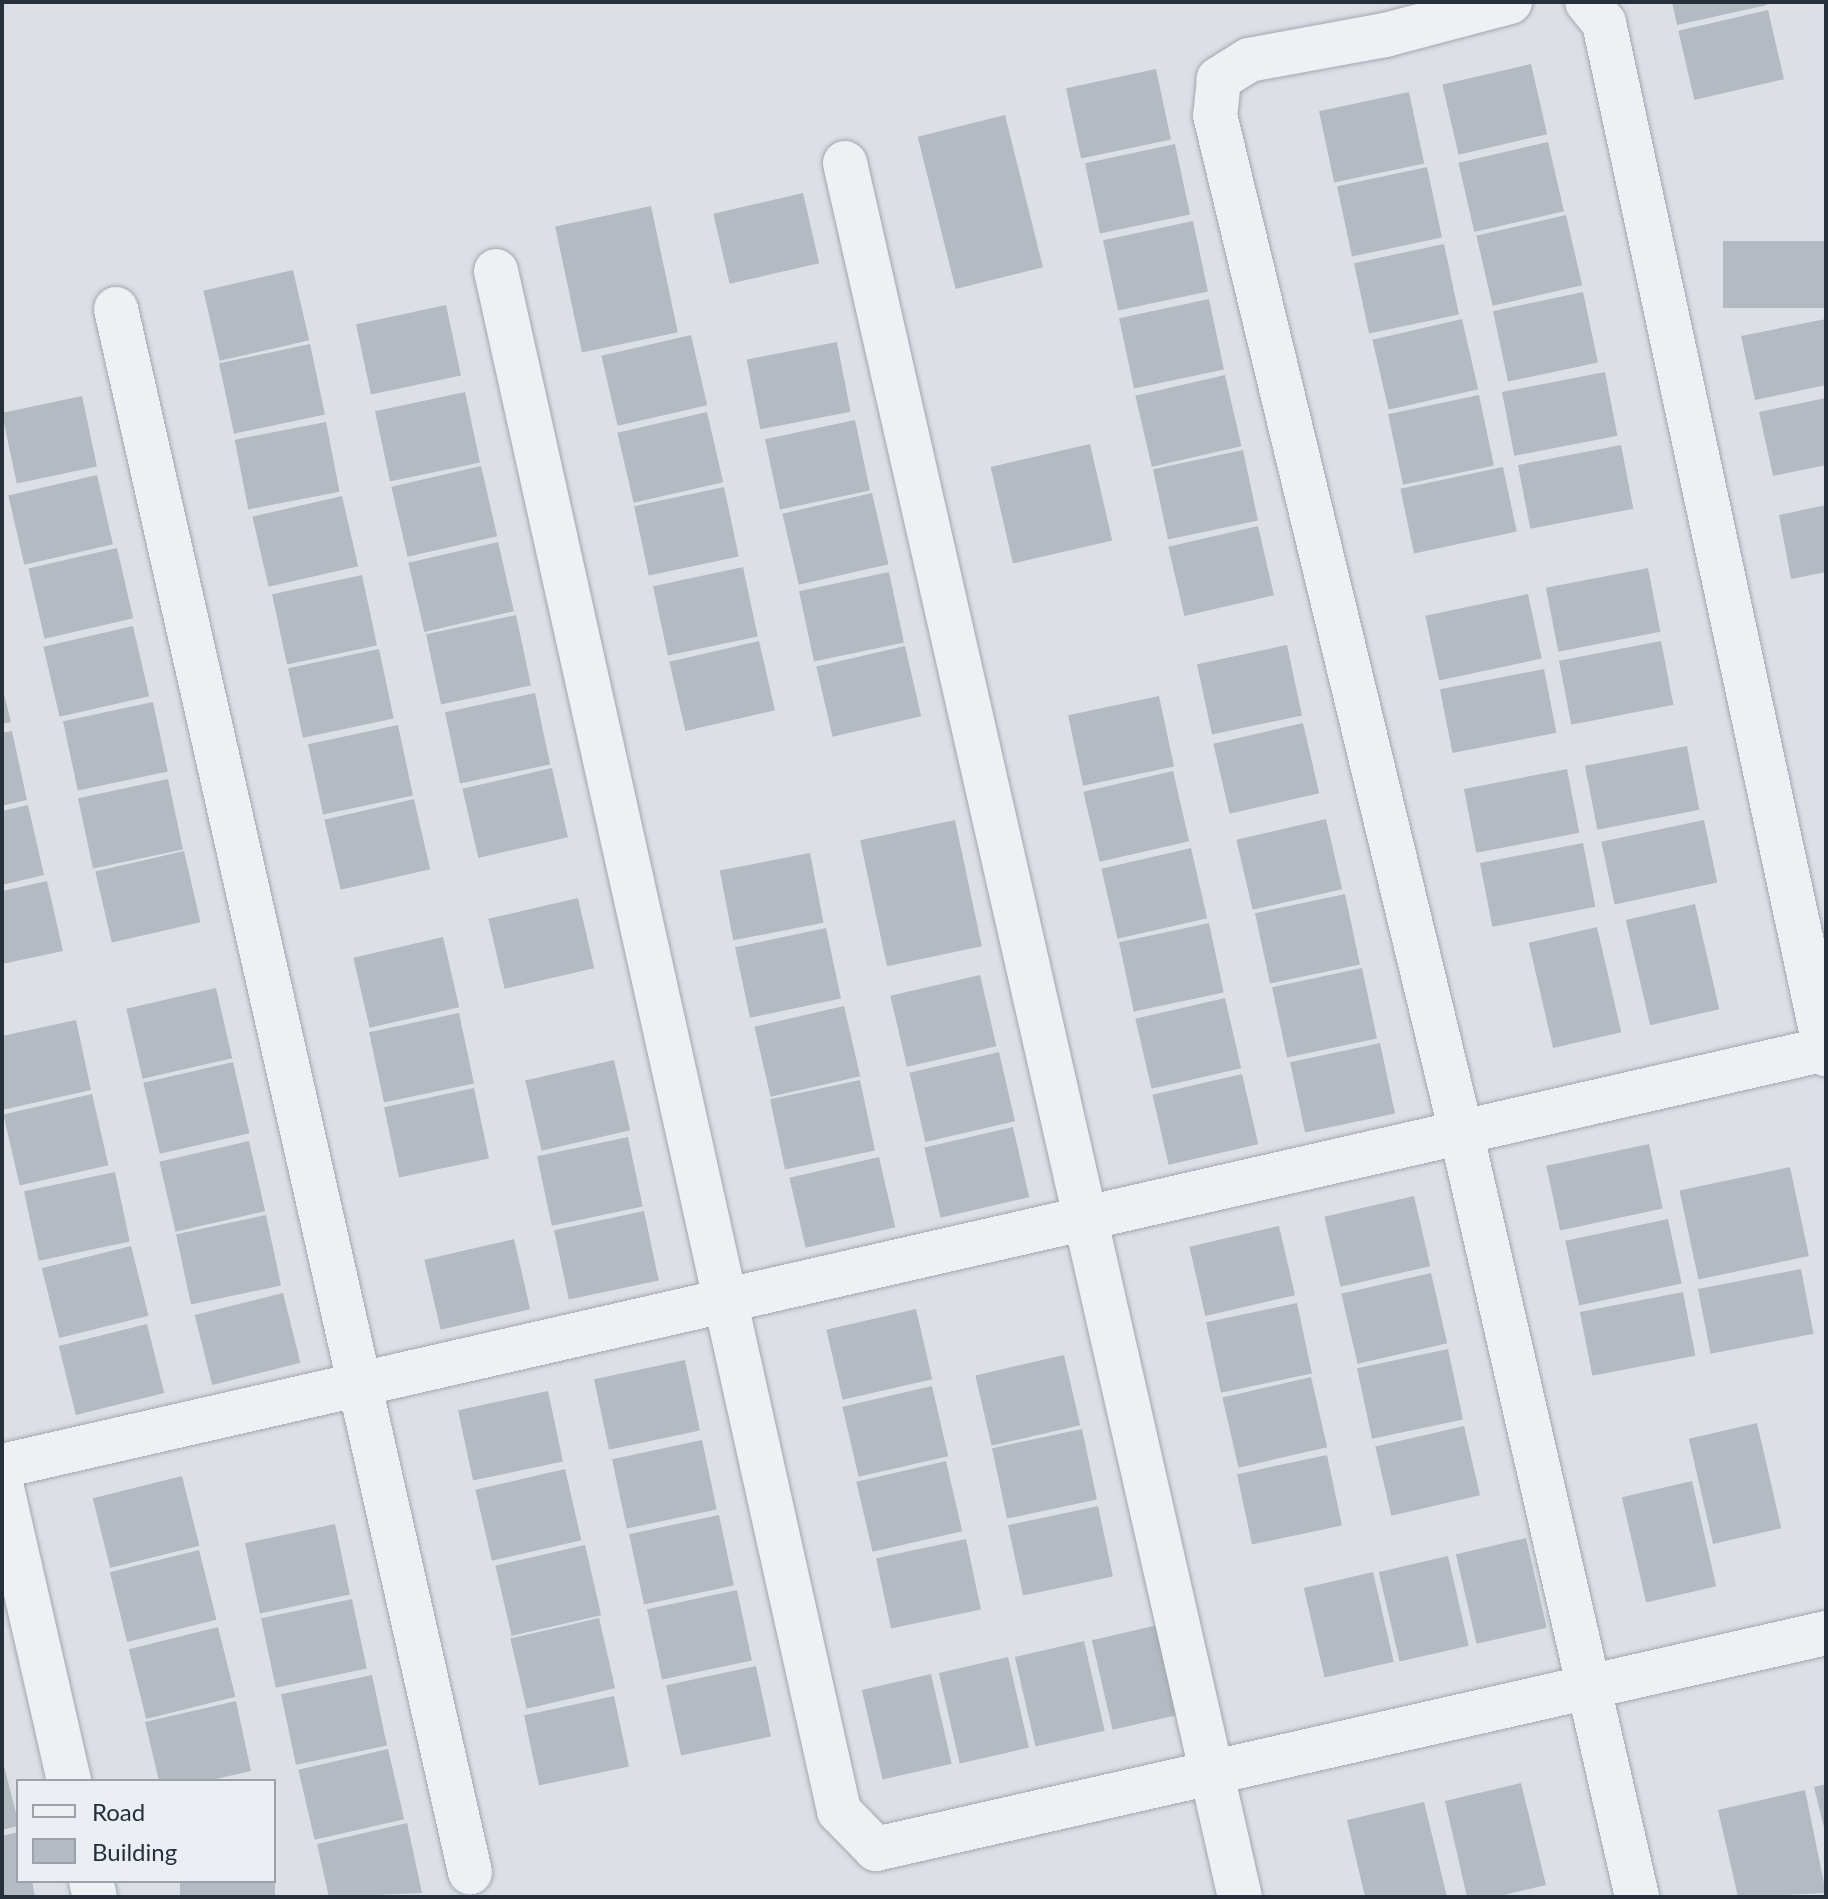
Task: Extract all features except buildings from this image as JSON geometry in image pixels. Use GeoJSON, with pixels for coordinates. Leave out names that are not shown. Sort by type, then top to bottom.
{"type":"FeatureCollection","features":[{"type":"Feature","properties":{"kind":"street"},"geometry":{"type":"LineString","coordinates":[[1510,2],[1382,19],[1249,60],[1219,79],[1215,115],[1461,1132],[1637,1897]]}},
{"type":"Feature","properties":{"kind":"street"},"geometry":{"type":"LineString","coordinates":[[2,1466],[1826,1051],[1604,23],[1587,2]]}},
{"type":"Feature","properties":{"kind":"street"},"geometry":{"type":"LineString","coordinates":[[845,163],[1240,1897]]}},
{"type":"Feature","properties":{"kind":"street"},"geometry":{"type":"LineString","coordinates":[[496,271],[839,1811],[876,1849],[1826,1633]]}},
{"type":"Feature","properties":{"kind":"street"},"geometry":{"type":"LineString","coordinates":[[116,309],[470,1872]]}},
{"type":"Feature","properties":{"kind":"street"},"geometry":{"type":"LineString","coordinates":[[2,1488],[69,1779]]}}]}
